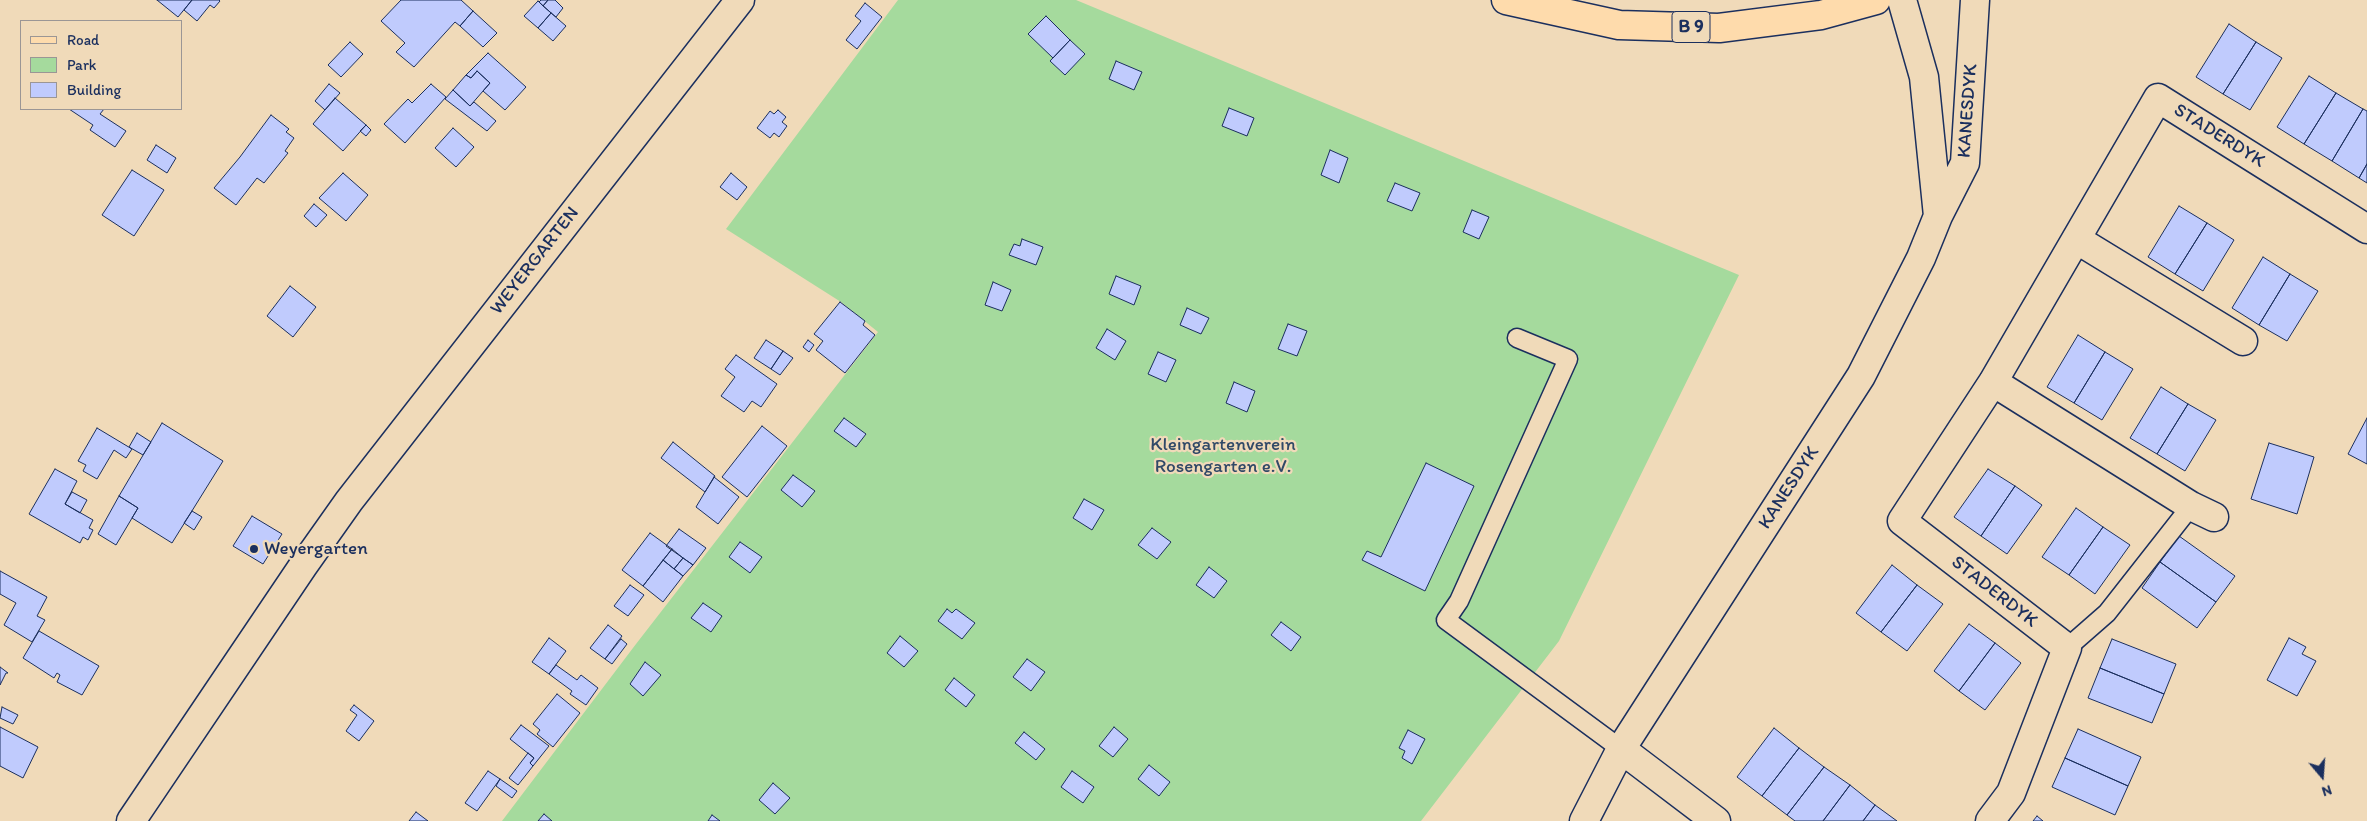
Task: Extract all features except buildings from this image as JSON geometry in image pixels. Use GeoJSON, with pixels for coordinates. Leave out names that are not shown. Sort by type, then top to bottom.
{"type":"FeatureCollection","features":[{"type":"Feature","properties":{"kind":"main road","name":"B 9"},"geometry":{"type":"LineString","coordinates":[[1506,0],[1619,25],[1719,28],[1821,15],[1876,0]]}},
{"type":"Feature","properties":{"kind":"street","name":"WEYERGARTEN"},"geometry":{"type":"LineString","coordinates":[[131,821],[302,566],[350,501],[740,0]]}},
{"type":"Feature","properties":{"kind":"street","name":"KANESDYK"},"geometry":{"type":"LineString","coordinates":[[1902,0],[1924,77],[1934,161],[1938,216]]}},
{"type":"Feature","properties":{"kind":"street","name":"KANESDYK"},"geometry":{"type":"LineString","coordinates":[[1584,821],[1621,749],[1861,376],[1921,258],[1938,216],[1966,164],[1975,0]]}},
{"type":"Feature","properties":{"kind":"street","name":"STADERDYK"},"geometry":{"type":"LineString","coordinates":[[2067,648],[1902,521],[1993,382],[2158,98],[2367,229]]}},
{"type":"Feature","properties":{"kind":"street"},"geometry":{"type":"LineString","coordinates":[[2076,239],[2243,341]]}},
{"type":"Feature","properties":{"kind":"street"},"geometry":{"type":"LineString","coordinates":[[1993,382],[2202,511]]}},
{"type":"Feature","properties":{"kind":"street"},"geometry":{"type":"LineString","coordinates":[[1990,821],[2011,792],[2067,648]]}},
{"type":"Feature","properties":{"kind":"street"},"geometry":{"type":"LineString","coordinates":[[1621,749],[1716,821]]}},
{"type":"Feature","properties":{"kind":"lane"},"geometry":{"type":"LineString","coordinates":[[1517,338],[1568,359],[1459,601],[1446,620],[1621,749]]}},
{"type":"Feature","properties":{"kind":"lane"},"geometry":{"type":"LineString","coordinates":[[2067,648],[2107,612],[2202,511]]}},
{"type":"Feature","properties":{"kind":"green space","name":"Kleingartenverein Rosengarten e.V."},"geometry":{"type":"Polygon","coordinates":[[[898,0],[1076,0],[1739,275],[1559,641],[1421,821],[502,821],[636,644],[878,332],[841,302],[726,229],[898,0]]]}},
{"type":"Feature","properties":{"kind":"place","name":"Weyergarten"},"geometry":{"type":"Point","coordinates":[254,549]}}]}
